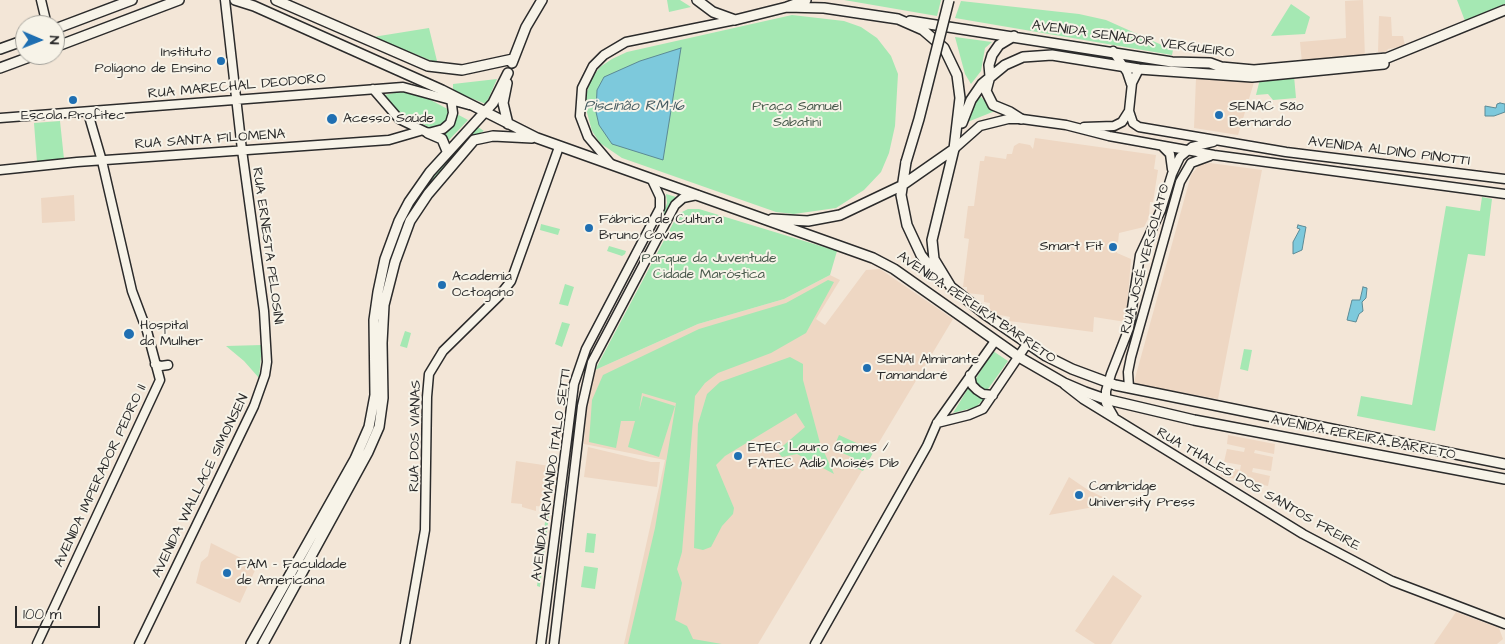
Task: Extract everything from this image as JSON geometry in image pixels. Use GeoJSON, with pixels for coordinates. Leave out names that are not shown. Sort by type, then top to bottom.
{"type":"FeatureCollection","features":[{"type":"Feature","properties":{"kind":"main road"},"geometry":{"type":"LineString","coordinates":[[65,25],[132,0]]}},
{"type":"Feature","properties":{"kind":"main road"},"geometry":{"type":"LineString","coordinates":[[65,43],[180,0]]}},
{"type":"Feature","properties":{"kind":"main road"},"geometry":{"type":"LineString","coordinates":[[235,0],[254,6],[451,98]]}},
{"type":"Feature","properties":{"kind":"main road"},"geometry":{"type":"LineString","coordinates":[[276,0],[428,66],[462,70],[513,59]]}},
{"type":"Feature","properties":{"kind":"main road"},"geometry":{"type":"LineString","coordinates":[[251,644],[355,459],[369,427],[374,395],[374,320],[380,275],[390,244],[409,202],[447,151],[493,103],[526,27],[542,0]]}},
{"type":"Feature","properties":{"kind":"main road"},"geometry":{"type":"LineString","coordinates":[[699,1],[713,12],[735,20],[787,8],[806,0]]}},
{"type":"Feature","properties":{"kind":"main road","name":"AVENIDA PEREIRA BARRETO"},"geometry":{"type":"LineString","coordinates":[[948,0],[901,186],[903,211],[910,235],[926,264],[934,274],[950,287]]}},
{"type":"Feature","properties":{"kind":"main road"},"geometry":{"type":"LineString","coordinates":[[787,8],[824,8],[898,19],[931,36],[944,48],[958,75],[960,98],[954,149],[932,248],[937,268],[950,287],[1027,344]]}},
{"type":"Feature","properties":{"kind":"main road","name":"AVENIDA SENADOR VERGUEIRO"},"geometry":{"type":"LineString","coordinates":[[898,19],[1113,51],[1172,62],[1210,64],[1240,70],[1370,61],[1387,58],[1505,10]]}},
{"type":"Feature","properties":{"kind":"main road","name":"AVENIDA SENADOR VERGUEIRO"},"geometry":{"type":"LineString","coordinates":[[954,149],[968,106],[980,87],[998,69],[1018,58],[1038,55],[1139,68],[1252,78],[1370,67],[1388,63],[1505,16]]}},
{"type":"Feature","properties":{"kind":"main road"},"geometry":{"type":"LineString","coordinates":[[1015,36],[998,45],[990,58],[988,65],[990,76],[986,90],[991,103],[1021,119]]}},
{"type":"Feature","properties":{"kind":"main road"},"geometry":{"type":"LineString","coordinates":[[0,48],[15,43]]}},
{"type":"Feature","properties":{"kind":"main road"},"geometry":{"type":"LineString","coordinates":[[990,58],[993,66],[998,69]]}},
{"type":"Feature","properties":{"kind":"main road"},"geometry":{"type":"LineString","coordinates":[[0,68],[15,62]]}},
{"type":"Feature","properties":{"kind":"main road"},"geometry":{"type":"LineString","coordinates":[[508,72],[503,103],[508,124]]}},
{"type":"Feature","properties":{"kind":"main road","name":"RUA MARECHAL DEODORO"},"geometry":{"type":"LineString","coordinates":[[451,98],[473,106],[537,138],[559,146]]}},
{"type":"Feature","properties":{"kind":"main road"},"geometry":{"type":"LineString","coordinates":[[424,132],[442,139],[447,151]]}},
{"type":"Feature","properties":{"kind":"main road","name":"RUA MARECHAL DEODORO"},"geometry":{"type":"LineString","coordinates":[[262,644],[368,452],[379,427],[384,398],[382,343],[384,305],[408,226],[420,204],[471,142],[482,137],[537,138]]}},
{"type":"Feature","properties":{"kind":"main road","name":"AVENIDA PEREIRA BARRETO"},"geometry":{"type":"LineString","coordinates":[[559,146],[884,263],[1019,357],[1064,383],[1105,400],[1217,424],[1357,449],[1505,480]]}},
{"type":"Feature","properties":{"kind":"main road"},"geometry":{"type":"LineString","coordinates":[[762,218],[798,221],[831,217],[848,212],[901,186],[954,149]]}},
{"type":"Feature","properties":{"kind":"main road","name":"AVENIDA PEREIRA BARRETO"},"geometry":{"type":"LineString","coordinates":[[1027,344],[1059,363],[1108,383],[1505,464]]}},
{"type":"Feature","properties":{"kind":"street"},"geometry":{"type":"LineString","coordinates":[[41,0],[45,15]]}},
{"type":"Feature","properties":{"kind":"street","name":"RUA ERNESTA PELOSINI"},"geometry":{"type":"LineString","coordinates":[[225,0],[266,335]]}},
{"type":"Feature","properties":{"kind":"street"},"geometry":{"type":"LineString","coordinates":[[614,166],[595,146],[586,132],[580,116],[583,82],[593,66],[604,55],[626,42],[735,20]]}},
{"type":"Feature","properties":{"kind":"street"},"geometry":{"type":"LineString","coordinates":[[1113,51],[1129,76],[1131,86]]}},
{"type":"Feature","properties":{"kind":"street"},"geometry":{"type":"LineString","coordinates":[[1128,111],[1131,86],[1139,68]]}},
{"type":"Feature","properties":{"kind":"street","name":"RUA MARECHAL DEODORO"},"geometry":{"type":"LineString","coordinates":[[0,118],[373,89],[410,88],[451,98]]}},
{"type":"Feature","properties":{"kind":"street"},"geometry":{"type":"LineString","coordinates":[[373,89],[399,119],[424,132]]}},
{"type":"Feature","properties":{"kind":"street","name":"RUA SANTA FILOMENA"},"geometry":{"type":"LineString","coordinates":[[0,170],[389,140],[449,125],[453,115],[451,98]]}},
{"type":"Feature","properties":{"kind":"street","name":"AVENIDA ALDINO PINOTTI"},"geometry":{"type":"LineString","coordinates":[[1079,128],[1114,126],[1122,122],[1128,111]]}},
{"type":"Feature","properties":{"kind":"street","name":"AVENIDA ALDINO PINOTTI"},"geometry":{"type":"LineString","coordinates":[[1128,111],[1131,120],[1139,127],[1286,152],[1505,179]]}},
{"type":"Feature","properties":{"kind":"street","name":"AVENIDA IMPERADOR PEDRO II"},"geometry":{"type":"LineString","coordinates":[[37,644],[160,380],[147,331],[132,291],[102,161],[88,112]]}},
{"type":"Feature","properties":{"kind":"street","name":"AVENIDA ALDINO PINOTTI"},"geometry":{"type":"LineString","coordinates":[[954,149],[980,126],[993,121],[1021,119],[1079,128],[1186,151],[1505,194]]}},
{"type":"Feature","properties":{"kind":"street"},"geometry":{"type":"LineString","coordinates":[[1186,151],[1202,143],[1221,141]]}},
{"type":"Feature","properties":{"kind":"street","name":"RUA DOS VIANAS"},"geometry":{"type":"LineString","coordinates":[[405,644],[425,530],[427,386],[429,374],[443,351],[499,296],[511,281],[559,146]]}},
{"type":"Feature","properties":{"kind":"street"},"geometry":{"type":"LineString","coordinates":[[1161,146],[1172,158],[1172,174]]}},
{"type":"Feature","properties":{"kind":"street","name":"RUA JOSÉ VERSOLATO"},"geometry":{"type":"LineString","coordinates":[[1105,400],[1108,383],[1127,338],[1140,255],[1163,205],[1178,160],[1186,151]]}},
{"type":"Feature","properties":{"kind":"street","name":"RUA JOSÉ VERSOLATO"},"geometry":{"type":"LineString","coordinates":[[1129,388],[1129,365],[1155,273],[1161,239],[1184,170],[1194,161],[1214,155]]}},
{"type":"Feature","properties":{"kind":"street","name":"AVENIDA ARMANDO ÍTALO SETTI"},"geometry":{"type":"LineString","coordinates":[[541,644],[577,372],[586,350],[660,205],[660,197],[652,180]]}},
{"type":"Feature","properties":{"kind":"street"},"geometry":{"type":"LineString","coordinates":[[554,644],[575,462],[587,381],[592,362],[675,205],[683,198],[697,195]]}},
{"type":"Feature","properties":{"kind":"street"},"geometry":{"type":"LineString","coordinates":[[1148,236],[1161,239]]}},
{"type":"Feature","properties":{"kind":"street"},"geometry":{"type":"LineString","coordinates":[[630,290],[624,287],[635,264],[635,257]]}},
{"type":"Feature","properties":{"kind":"street"},"geometry":{"type":"LineString","coordinates":[[1137,272],[1139,301],[1147,303]]}},
{"type":"Feature","properties":{"kind":"street"},"geometry":{"type":"LineString","coordinates":[[611,325],[610,319],[621,297],[616,292]]}},
{"type":"Feature","properties":{"kind":"street","name":"AVENIDA WALLACE SIMONSEN"},"geometry":{"type":"LineString","coordinates":[[140,644],[261,390],[267,362],[266,335]]}},
{"type":"Feature","properties":{"kind":"street"},"geometry":{"type":"LineString","coordinates":[[815,644],[927,446],[937,423],[995,341]]}},
{"type":"Feature","properties":{"kind":"street"},"geometry":{"type":"LineString","coordinates":[[937,423],[979,411],[994,395],[1027,344]]}},
{"type":"Feature","properties":{"kind":"street"},"geometry":{"type":"LineString","coordinates":[[155,364],[161,366],[168,365]]}},
{"type":"Feature","properties":{"kind":"street"},"geometry":{"type":"LineString","coordinates":[[970,375],[972,385],[977,390],[985,394],[994,395]]}},
{"type":"Feature","properties":{"kind":"street","name":"RUA THALES DOS SANTOS FREIRE"},"geometry":{"type":"LineString","coordinates":[[1064,383],[1083,399],[1117,421],[1303,534],[1392,581],[1505,624]]}},
{"type":"Feature","properties":{"kind":"street"},"geometry":{"type":"LineString","coordinates":[[1105,400],[1117,421]]}},
{"type":"Feature","properties":{"kind":"street"},"geometry":{"type":"LineString","coordinates":[[567,441],[571,445],[578,442]]}},
{"type":"Feature","properties":{"kind":"street"},"geometry":{"type":"LineString","coordinates":[[564,462],[575,462]]}},
{"type":"Feature","properties":{"kind":"street"},"geometry":{"type":"LineString","coordinates":[[549,586],[556,590],[560,589]]}},
{"type":"Feature","properties":{"kind":"shaded area"},"geometry":{"type":"Polygon","coordinates":[[[1363,0],[1365,58],[1302,63],[1300,42],[1346,38],[1345,1],[1363,0]]]}},
{"type":"Feature","properties":{"kind":"shaded area"},"geometry":{"type":"Polygon","coordinates":[[[1379,16],[1391,17],[1392,36],[1403,36],[1405,46],[1388,49],[1386,52],[1378,52],[1379,16]]]}},
{"type":"Feature","properties":{"kind":"shaded area","name":"SENAC São Bernardo"},"geometry":{"type":"Polygon","coordinates":[[[1196,78],[1255,79],[1238,135],[1194,128],[1196,78]]]}},
{"type":"Feature","properties":{"kind":"shaded area"},"geometry":{"type":"Polygon","coordinates":[[[1035,138],[1156,155],[1154,169],[1158,170],[1153,202],[1150,202],[1149,217],[1144,227],[1119,233],[1117,253],[1131,259],[1126,322],[1094,317],[1093,332],[1009,321],[1010,317],[995,314],[989,310],[990,303],[984,302],[984,295],[967,293],[967,287],[963,287],[969,239],[964,238],[968,206],[974,206],[980,161],[984,161],[985,156],[1006,159],[1007,154],[1012,154],[1014,146],[1019,143],[1030,145],[1033,149],[1035,138]]]}},
{"type":"Feature","properties":{"kind":"shaded area"},"geometry":{"type":"Polygon","coordinates":[[[1210,163],[1262,170],[1218,399],[1139,385],[1134,382],[1191,175],[1200,164],[1210,163]]]}},
{"type":"Feature","properties":{"kind":"shaded area"},"geometry":{"type":"Polygon","coordinates":[[[74,195],[75,221],[42,223],[41,198],[74,195]]]}},
{"type":"Feature","properties":{"kind":"shaded area","name":"ETEC Lauro Gomes / FATEC Adib Moisés Dib"},"geometry":{"type":"Polygon","coordinates":[[[880,269],[953,319],[758,644],[624,644],[665,460],[584,444],[588,391],[595,370],[698,324],[784,299],[830,275],[840,280],[816,319],[825,325],[866,270],[880,269]]]}},
{"type":"Feature","properties":{"kind":"shaded area"},"geometry":{"type":"Polygon","coordinates":[[[1228,435],[1275,444],[1274,454],[1255,450],[1254,453],[1273,457],[1271,471],[1253,468],[1252,472],[1270,476],[1268,486],[1221,476],[1223,467],[1240,470],[1241,465],[1224,462],[1227,449],[1244,452],[1245,448],[1227,444],[1228,435]]]}},
{"type":"Feature","properties":{"kind":"shaded area"},"geometry":{"type":"Polygon","coordinates":[[[588,447],[651,462],[660,462],[657,487],[584,477],[588,447]]]}},
{"type":"Feature","properties":{"kind":"shaded area"},"geometry":{"type":"Polygon","coordinates":[[[516,461],[550,466],[544,507],[536,506],[536,511],[522,507],[522,504],[511,503],[516,461]]]}},
{"type":"Feature","properties":{"kind":"shaded area","name":"Cambridge University Press"},"geometry":{"type":"Polygon","coordinates":[[[1069,477],[1088,490],[1109,500],[1105,505],[1049,515],[1069,477]]]}},
{"type":"Feature","properties":{"kind":"shaded area","name":"FAM - Faculdade de Americana"},"geometry":{"type":"Polygon","coordinates":[[[211,543],[257,566],[240,603],[196,583],[201,562],[208,556],[211,543]]]}},
{"type":"Feature","properties":{"kind":"shaded area"},"geometry":{"type":"Polygon","coordinates":[[[1113,575],[1142,596],[1111,644],[1095,644],[1075,631],[1113,575]]]}},
{"type":"Feature","properties":{"kind":"shaded area"},"geometry":{"type":"Polygon","coordinates":[[[1456,612],[1499,628],[1503,639],[1497,644],[1434,644],[1456,612]]]}},
{"type":"Feature","properties":{"kind":"green space"},"geometry":{"type":"Polygon","coordinates":[[[667,0],[680,0],[691,7],[669,12],[667,0]]]}},
{"type":"Feature","properties":{"kind":"green space"},"geometry":{"type":"Polygon","coordinates":[[[844,0],[941,0],[937,16],[844,0]]]}},
{"type":"Feature","properties":{"kind":"green space"},"geometry":{"type":"Polygon","coordinates":[[[1457,0],[1505,0],[1505,4],[1465,21],[1457,0]]]}},
{"type":"Feature","properties":{"kind":"green space"},"geometry":{"type":"Polygon","coordinates":[[[961,1],[1079,14],[1106,20],[1173,50],[1172,55],[955,18],[961,1]]]}},
{"type":"Feature","properties":{"kind":"green space"},"geometry":{"type":"Polygon","coordinates":[[[1291,4],[1310,17],[1305,34],[1271,36],[1291,4]]]}},
{"type":"Feature","properties":{"kind":"green space","name":"Praça Samuel Sabatini"},"geometry":{"type":"Polygon","coordinates":[[[792,15],[844,21],[861,27],[877,38],[891,56],[898,74],[895,126],[889,153],[881,172],[864,190],[836,208],[794,214],[776,212],[622,158],[600,143],[592,131],[585,105],[587,92],[591,79],[600,67],[612,59],[627,52],[792,15]]]}},
{"type":"Feature","properties":{"kind":"green space"},"geometry":{"type":"Polygon","coordinates":[[[429,28],[437,61],[432,61],[373,37],[429,28]]]}},
{"type":"Feature","properties":{"kind":"green space"},"geometry":{"type":"Polygon","coordinates":[[[955,37],[992,42],[985,48],[981,71],[971,84],[965,74],[955,37]]]}},
{"type":"Feature","properties":{"kind":"green space"},"geometry":{"type":"Polygon","coordinates":[[[1294,76],[1296,98],[1273,100],[1268,94],[1256,95],[1260,79],[1294,76]]]}},
{"type":"Feature","properties":{"kind":"green space"},"geometry":{"type":"Polygon","coordinates":[[[497,79],[486,104],[453,91],[453,84],[497,79]]]}},
{"type":"Feature","properties":{"kind":"green space"},"geometry":{"type":"Polygon","coordinates":[[[404,91],[427,98],[468,120],[448,141],[425,125],[398,112],[383,98],[384,95],[404,91]]]}},
{"type":"Feature","properties":{"kind":"green space"},"geometry":{"type":"Polygon","coordinates":[[[978,94],[995,111],[965,123],[978,94]]]}},
{"type":"Feature","properties":{"kind":"green space"},"geometry":{"type":"Polygon","coordinates":[[[60,121],[64,159],[37,162],[34,123],[60,121]]]}},
{"type":"Feature","properties":{"kind":"green space"},"geometry":{"type":"Polygon","coordinates":[[[478,127],[484,131],[472,137],[399,240],[396,238],[418,193],[472,131],[478,127]]]}},
{"type":"Feature","properties":{"kind":"green space"},"geometry":{"type":"Polygon","coordinates":[[[666,194],[676,197],[666,215],[663,214],[667,203],[666,194]]]}},
{"type":"Feature","properties":{"kind":"green space"},"geometry":{"type":"Polygon","coordinates":[[[1482,197],[1492,199],[1485,256],[1468,254],[1435,431],[1357,416],[1361,396],[1412,405],[1446,206],[1480,211],[1482,197]]]}},
{"type":"Feature","properties":{"kind":"green space","name":"Parque da Juventude Cidade Maróstica"},"geometry":{"type":"Polygon","coordinates":[[[688,209],[699,209],[837,251],[830,275],[784,299],[698,324],[595,370],[678,214],[688,209]]]}},
{"type":"Feature","properties":{"kind":"green space"},"geometry":{"type":"Polygon","coordinates":[[[541,224],[560,229],[558,235],[540,230],[541,224]]]}},
{"type":"Feature","properties":{"kind":"green space"},"geometry":{"type":"Polygon","coordinates":[[[609,246],[626,251],[625,254],[622,256],[607,251],[609,246]]]}},
{"type":"Feature","properties":{"kind":"green space"},"geometry":{"type":"Polygon","coordinates":[[[828,280],[834,282],[806,333],[771,353],[718,373],[705,383],[695,396],[682,552],[677,569],[682,583],[675,620],[687,626],[693,639],[722,644],[628,644],[655,528],[676,403],[642,393],[639,411],[643,396],[675,406],[659,457],[628,447],[635,421],[621,421],[616,448],[589,442],[592,400],[603,375],[699,329],[786,303],[828,280]]]}},
{"type":"Feature","properties":{"kind":"green space"},"geometry":{"type":"Polygon","coordinates":[[[565,284],[574,287],[568,306],[559,304],[565,284]]]}},
{"type":"Feature","properties":{"kind":"green space"},"geometry":{"type":"Polygon","coordinates":[[[562,322],[570,324],[562,347],[555,344],[562,322]]]}},
{"type":"Feature","properties":{"kind":"green space"},"geometry":{"type":"Polygon","coordinates":[[[405,331],[411,333],[407,348],[400,346],[405,331]]]}},
{"type":"Feature","properties":{"kind":"green space"},"geometry":{"type":"Polygon","coordinates":[[[262,345],[259,378],[244,361],[226,346],[262,345]]]}},
{"type":"Feature","properties":{"kind":"green space"},"geometry":{"type":"Polygon","coordinates":[[[1244,349],[1252,350],[1248,371],[1240,369],[1244,349]]]}},
{"type":"Feature","properties":{"kind":"green space"},"geometry":{"type":"Polygon","coordinates":[[[993,351],[1008,361],[988,389],[985,390],[977,386],[975,380],[993,351]]]}},
{"type":"Feature","properties":{"kind":"green space"},"geometry":{"type":"Polygon","coordinates":[[[790,357],[803,364],[803,380],[820,443],[834,474],[797,454],[782,457],[777,451],[805,427],[796,413],[725,456],[716,465],[734,508],[733,514],[722,526],[711,547],[703,550],[694,548],[698,424],[707,394],[720,382],[790,357]]]}},
{"type":"Feature","properties":{"kind":"green space"},"geometry":{"type":"Polygon","coordinates":[[[969,387],[973,392],[984,397],[983,400],[976,407],[953,413],[969,387]]]}},
{"type":"Feature","properties":{"kind":"green space"},"geometry":{"type":"Polygon","coordinates":[[[839,435],[874,451],[863,471],[851,466],[854,458],[833,449],[839,435]]]}},
{"type":"Feature","properties":{"kind":"green space"},"geometry":{"type":"Polygon","coordinates":[[[546,514],[549,515],[540,587],[537,586],[546,514]]]}},
{"type":"Feature","properties":{"kind":"green space"},"geometry":{"type":"Polygon","coordinates":[[[587,533],[596,534],[594,553],[585,552],[587,533]]]}},
{"type":"Feature","properties":{"kind":"green space"},"geometry":{"type":"Polygon","coordinates":[[[584,566],[598,568],[595,589],[581,587],[584,566]]]}},
{"type":"Feature","properties":{"kind":"water","name":"Piscinão RM-16"},"geometry":{"type":"Polygon","coordinates":[[[681,48],[663,160],[612,144],[599,125],[596,112],[597,90],[604,77],[640,61],[681,48]]]}},
{"type":"Feature","properties":{"kind":"water"},"geometry":{"type":"Polygon","coordinates":[[[1497,104],[1505,104],[1505,112],[1494,116],[1485,116],[1485,106],[1496,108],[1497,104]]]}},
{"type":"Feature","properties":{"kind":"water"},"geometry":{"type":"Polygon","coordinates":[[[1298,225],[1306,227],[1302,250],[1293,254],[1293,242],[1300,229],[1297,228],[1298,225]]]}},
{"type":"Feature","properties":{"kind":"water"},"geometry":{"type":"Polygon","coordinates":[[[1363,287],[1367,288],[1366,298],[1362,302],[1363,311],[1359,314],[1356,322],[1347,320],[1352,300],[1360,300],[1363,287]]]}},
{"type":"Feature","properties":{"kind":"place","name":"Instituto Polígono de Ensino"},"geometry":{"type":"Point","coordinates":[221,61]}},
{"type":"Feature","properties":{"kind":"place","name":"Escola Profitec"},"geometry":{"type":"Point","coordinates":[73,100]}},
{"type":"Feature","properties":{"kind":"place","name":"SENAC São Bernardo"},"geometry":{"type":"Point","coordinates":[1219,115]}},
{"type":"Feature","properties":{"kind":"place","name":"Acesso Saúde"},"geometry":{"type":"Point","coordinates":[332,119]}},
{"type":"Feature","properties":{"kind":"place","name":"Fábrica de Cultura Bruno Covas"},"geometry":{"type":"Point","coordinates":[589,228]}},
{"type":"Feature","properties":{"kind":"place","name":"Smart Fit"},"geometry":{"type":"Point","coordinates":[1113,247]}},
{"type":"Feature","properties":{"kind":"place","name":"Academia Octogono"},"geometry":{"type":"Point","coordinates":[442,285]}},
{"type":"Feature","properties":{"kind":"place","name":"Hospital da Mulher"},"geometry":{"type":"Point","coordinates":[129,334]}},
{"type":"Feature","properties":{"kind":"place","name":"SENAI Almirante Tamandaré"},"geometry":{"type":"Point","coordinates":[867,368]}},
{"type":"Feature","properties":{"kind":"place","name":"ETEC Lauro Gomes / FATEC Adib Moisés Dib"},"geometry":{"type":"Point","coordinates":[738,456]}},
{"type":"Feature","properties":{"kind":"place","name":"Cambridge University Press"},"geometry":{"type":"Point","coordinates":[1079,495]}},
{"type":"Feature","properties":{"kind":"place","name":"FAM - Faculdade de Americana"},"geometry":{"type":"Point","coordinates":[227,573]}}]}
